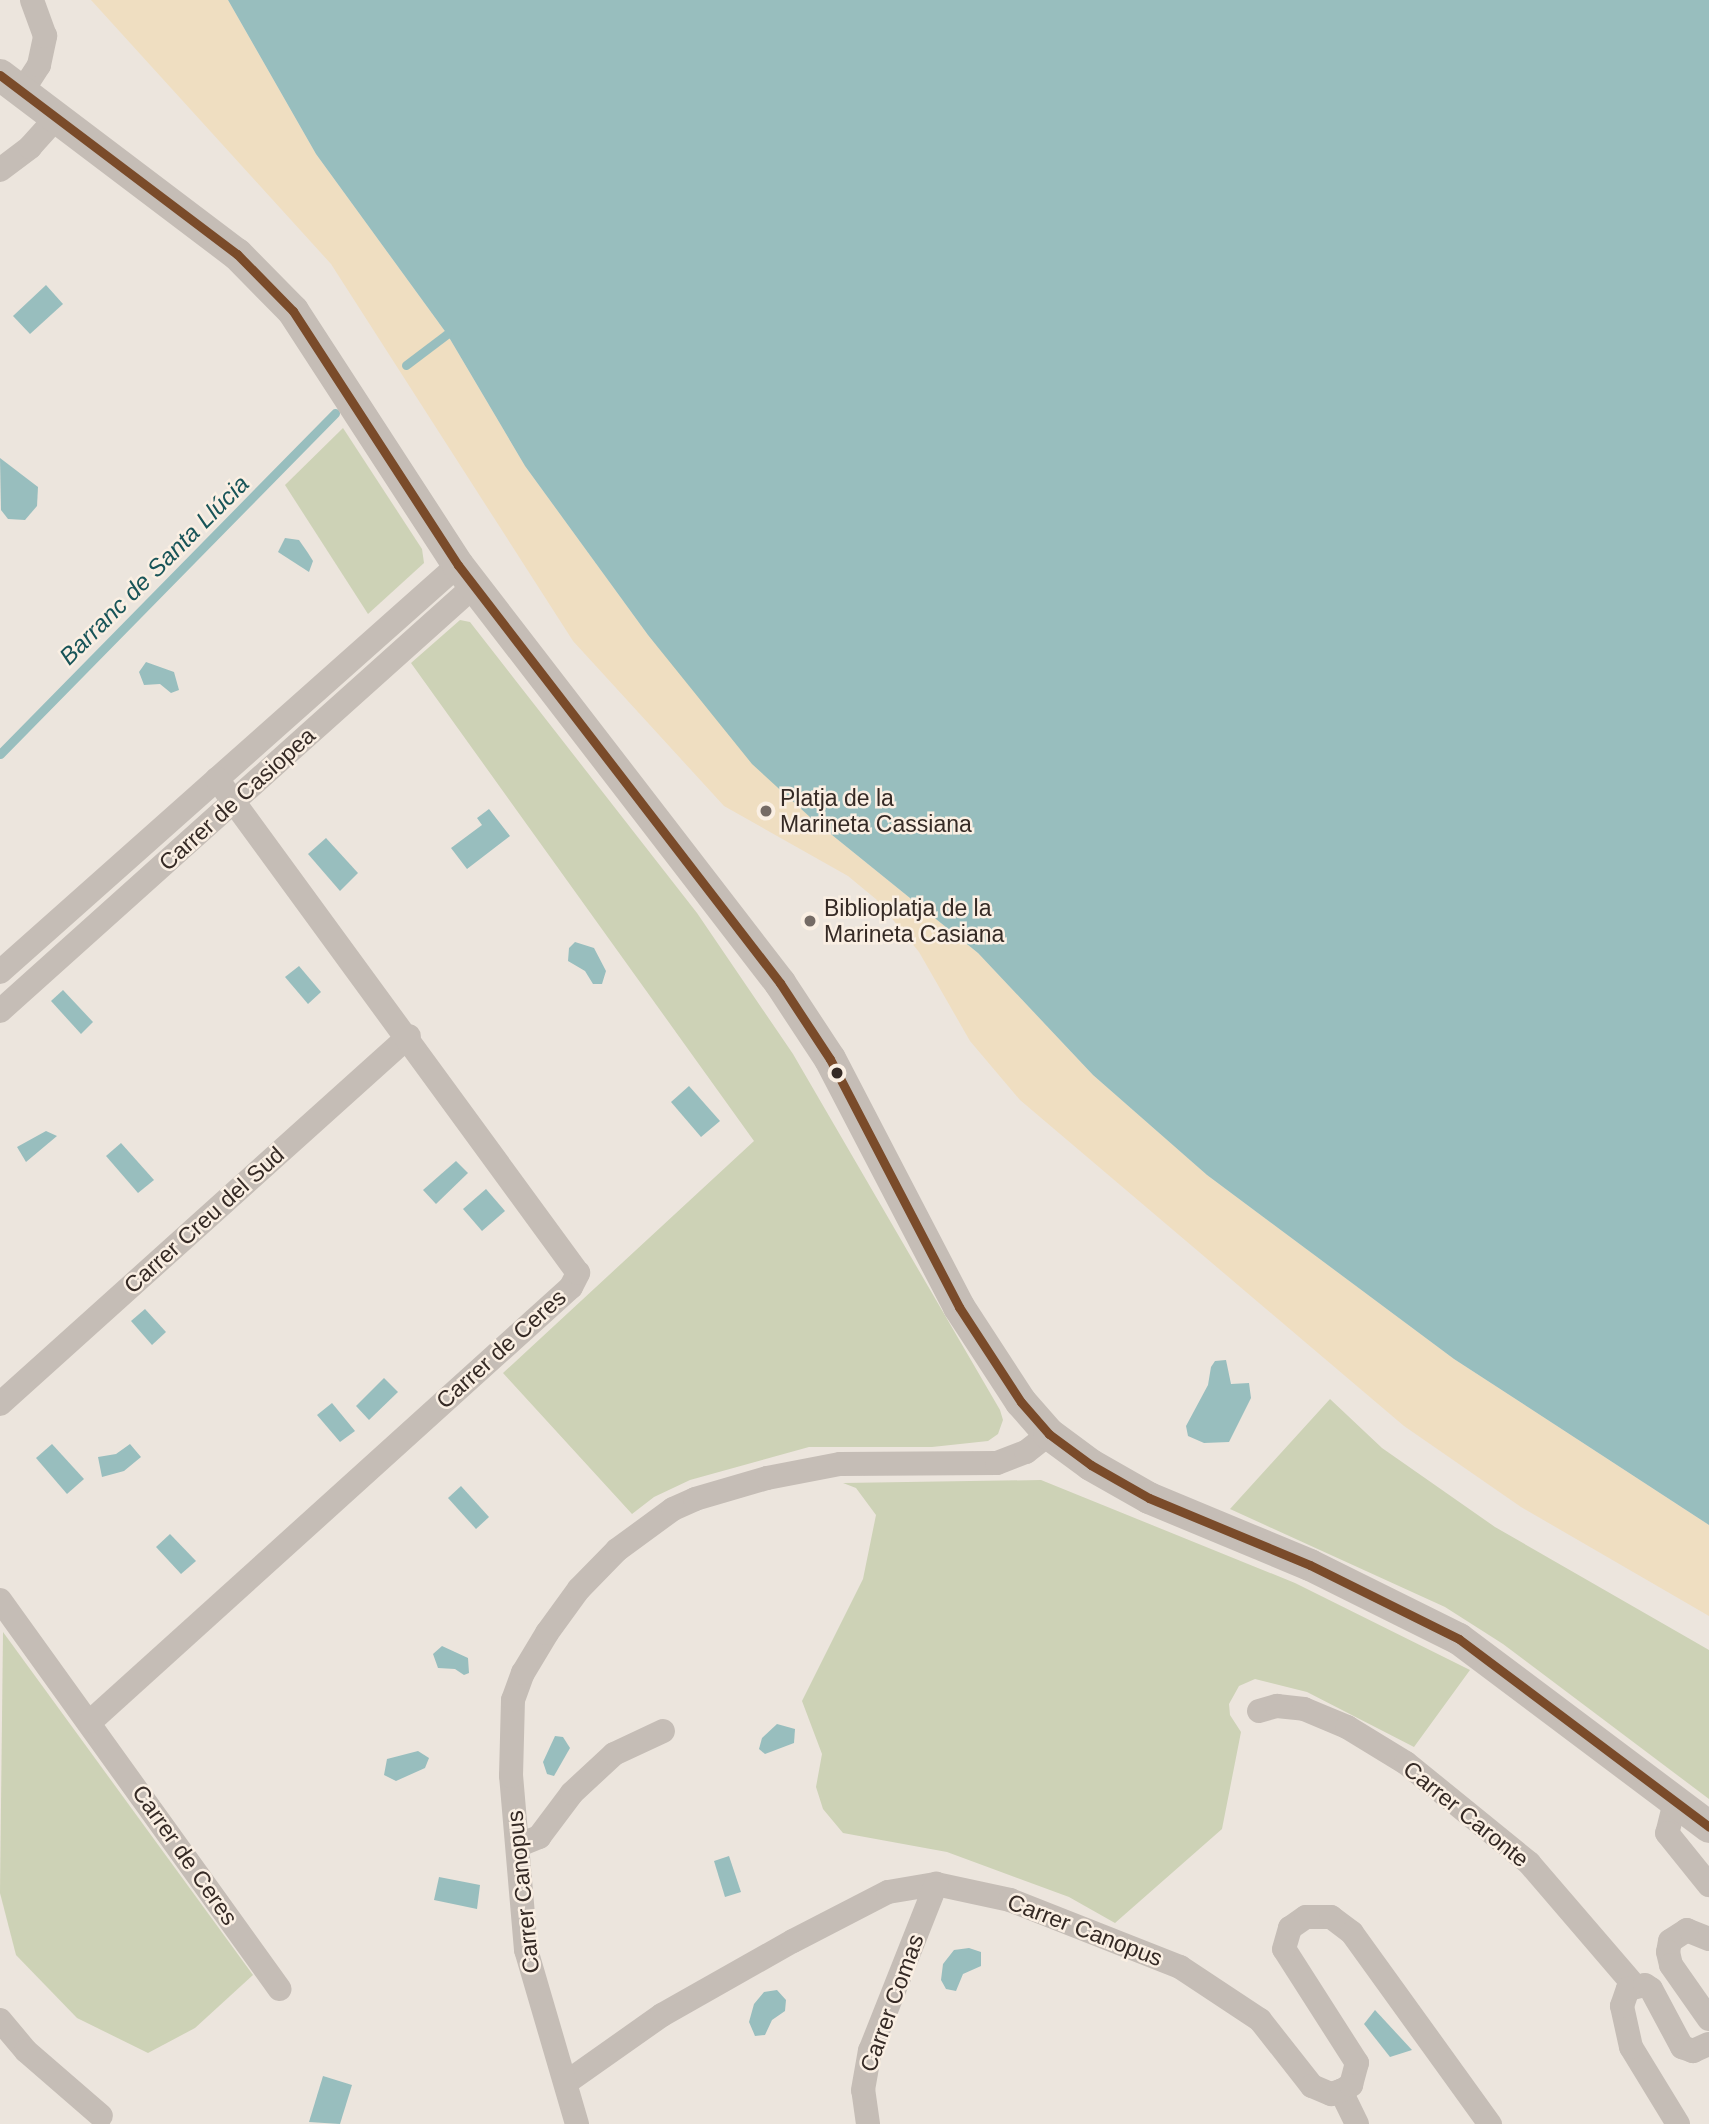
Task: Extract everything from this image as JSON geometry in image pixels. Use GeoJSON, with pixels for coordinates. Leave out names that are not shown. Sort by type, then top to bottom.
{"type":"FeatureCollection","features":[{"type":"Feature","properties":{"kind":"street"},"geometry":{"type":"LineString","coordinates":[[32,0],[45,36],[39,65],[11,84],[237,254],[278,293],[311,337],[466,575],[780,983],[830,1059],[959,1307],[1021,1402],[1049,1434],[1091,1465],[1149,1498],[1310,1564],[1438,1627],[1552,1705],[1709,1827]]}},
{"type":"Feature","properties":{"kind":"street"},"geometry":{"type":"LineString","coordinates":[[0,170],[30,148],[55,119]]}},
{"type":"Feature","properties":{"kind":"street","name":"Carrer de Casiopea"},"geometry":{"type":"LineString","coordinates":[[0,971],[217,779],[466,575]]}},
{"type":"Feature","properties":{"kind":"street","name":"Carrer de Casiopea"},"geometry":{"type":"LineString","coordinates":[[0,1011],[234,801],[466,575]]}},
{"type":"Feature","properties":{"kind":"street","name":"Carrer de Ceres"},"geometry":{"type":"LineString","coordinates":[[90,1721],[577,1278],[572,1260],[217,779]]}},
{"type":"Feature","properties":{"kind":"street","name":"Carrer Creu del Sud"},"geometry":{"type":"LineString","coordinates":[[0,1404],[409,1036]]}},
{"type":"Feature","properties":{"kind":"street","name":"Carrer Canopus"},"geometry":{"type":"LineString","coordinates":[[1049,1434],[1026,1452],[997,1463],[840,1464],[767,1478],[695,1499],[637,1534],[579,1589],[532,1655],[517,1686],[510,1735],[533,1985],[567,2082],[662,2015],[793,1941],[888,1892],[953,1884],[1049,1914],[1203,1979],[1260,2020],[1312,2086],[1331,2094],[1341,2091]]}},
{"type":"Feature","properties":{"kind":"street","name":"Carrer de Ceres"},"geometry":{"type":"LineString","coordinates":[[0,1600],[90,1721],[280,1989]]}},
{"type":"Feature","properties":{"kind":"street","name":"Carrer Caronte"},"geometry":{"type":"LineString","coordinates":[[1259,1711],[1290,1706],[1323,1716],[1415,1770],[1529,1863],[1634,1985],[1645,1985],[1656,1994],[1682,2047],[1702,2050],[1709,2044]]}},
{"type":"Feature","properties":{"kind":"street"},"geometry":{"type":"LineString","coordinates":[[519,1845],[539,1837],[572,1793],[614,1754],[663,1731]]}},
{"type":"Feature","properties":{"kind":"street"},"geometry":{"type":"LineString","coordinates":[[1675,1802],[1667,1833],[1709,1885]]}},
{"type":"Feature","properties":{"kind":"street","name":"Carrer Comas"},"geometry":{"type":"LineString","coordinates":[[868,2124],[863,2090],[870,2051],[936,1884]]}},
{"type":"Feature","properties":{"kind":"street"},"geometry":{"type":"LineString","coordinates":[[1357,2124],[1341,2091],[1351,2085],[1357,2063],[1284,1949],[1290,1928],[1306,1917],[1331,1917],[1352,1933],[1490,2124]]}},
{"type":"Feature","properties":{"kind":"street"},"geometry":{"type":"LineString","coordinates":[[1709,1939],[1687,1930],[1670,1941],[1668,1952],[1671,1965],[1709,2019]]}},
{"type":"Feature","properties":{"kind":"street"},"geometry":{"type":"LineString","coordinates":[[1634,1985],[1622,2006],[1631,2047],[1678,2124]]}},
{"type":"Feature","properties":{"kind":"street"},"geometry":{"type":"LineString","coordinates":[[0,2020],[26,2051],[101,2116]]}},
{"type":"Feature","properties":{"kind":"street"},"geometry":{"type":"LineString","coordinates":[[567,2082],[577,2124]]}},
{"type":"Feature","properties":{"kind":"green space"},"geometry":{"type":"Polygon","coordinates":[[[343,428],[422,549],[424,563],[368,614],[285,485],[343,428]]]}},
{"type":"Feature","properties":{"kind":"green space"},"geometry":{"type":"Polygon","coordinates":[[[460,620],[470,622],[697,913],[793,1054],[1000,1410],[1003,1420],[998,1434],[988,1441],[932,1447],[809,1447],[690,1480],[654,1497],[632,1514],[503,1373],[754,1141],[411,663],[460,620]]]}},
{"type":"Feature","properties":{"kind":"green space"},"geometry":{"type":"Polygon","coordinates":[[[1330,1399],[1382,1448],[1495,1527],[1709,1650],[1709,1799],[1503,1644],[1445,1607],[1230,1509],[1330,1399]]]}},
{"type":"Feature","properties":{"kind":"green space"},"geometry":{"type":"Polygon","coordinates":[[[1041,1480],[1295,1583],[1470,1670],[1414,1747],[1307,1692],[1255,1679],[1239,1686],[1229,1704],[1230,1715],[1241,1732],[1222,1829],[1115,1923],[1069,1897],[947,1852],[843,1833],[823,1809],[816,1787],[822,1754],[802,1701],[863,1579],[876,1515],[856,1488],[843,1483],[1041,1480]]]}},
{"type":"Feature","properties":{"kind":"green space"},"geometry":{"type":"Polygon","coordinates":[[[3,1632],[253,1975],[195,2028],[148,2053],[77,2018],[16,1955],[0,1893],[3,1632]]]}},
{"type":"Feature","properties":{"kind":"sand","name":"Platja de la Marineta Cassiana"},"geometry":{"type":"Polygon","coordinates":[[[91,0],[228,0],[316,154],[447,334],[525,466],[648,635],[811,818],[978,953],[1093,1075],[1207,1175],[1454,1359],[1709,1525],[1709,1616],[1521,1507],[1404,1426],[1020,1100],[970,1041],[919,952],[877,900],[848,876],[724,806],[573,641],[331,264],[91,0]]]}},
{"type":"Feature","properties":{"kind":"water"},"geometry":{"type":"Polygon","coordinates":[[[228,0],[1709,0],[1709,1525],[1454,1359],[1207,1175],[1093,1075],[978,953],[811,818],[752,764],[648,635],[525,466],[447,334],[316,154],[228,0]]]}},
{"type":"Feature","properties":{"kind":"water"},"geometry":{"type":"Polygon","coordinates":[[[46,285],[63,304],[30,334],[13,316],[46,285]]]}},
{"type":"Feature","properties":{"kind":"water"},"geometry":{"type":"Polygon","coordinates":[[[0,458],[38,487],[37,506],[25,520],[8,519],[1,510],[0,458]]]}},
{"type":"Feature","properties":{"kind":"water"},"geometry":{"type":"Polygon","coordinates":[[[285,538],[299,540],[313,561],[309,572],[278,552],[285,538]]]}},
{"type":"Feature","properties":{"kind":"water"},"geometry":{"type":"Polygon","coordinates":[[[146,662],[174,672],[179,690],[171,693],[160,684],[144,685],[139,672],[146,662]]]}},
{"type":"Feature","properties":{"kind":"water"},"geometry":{"type":"Polygon","coordinates":[[[489,809],[510,836],[467,869],[451,848],[482,825],[477,818],[489,809]]]}},
{"type":"Feature","properties":{"kind":"water"},"geometry":{"type":"Polygon","coordinates":[[[326,838],[358,873],[340,891],[308,854],[326,838]]]}},
{"type":"Feature","properties":{"kind":"water"},"geometry":{"type":"Polygon","coordinates":[[[575,942],[594,948],[606,971],[602,984],[593,984],[585,971],[568,961],[569,948],[575,942]]]}},
{"type":"Feature","properties":{"kind":"water"},"geometry":{"type":"Polygon","coordinates":[[[299,966],[321,992],[308,1004],[285,977],[299,966]]]}},
{"type":"Feature","properties":{"kind":"water"},"geometry":{"type":"Polygon","coordinates":[[[63,990],[93,1022],[81,1034],[51,1001],[63,990]]]}},
{"type":"Feature","properties":{"kind":"water"},"geometry":{"type":"Polygon","coordinates":[[[689,1086],[720,1121],[701,1137],[671,1102],[689,1086]]]}},
{"type":"Feature","properties":{"kind":"water"},"geometry":{"type":"Polygon","coordinates":[[[46,1131],[57,1136],[26,1162],[17,1147],[46,1131]]]}},
{"type":"Feature","properties":{"kind":"water"},"geometry":{"type":"Polygon","coordinates":[[[121,1143],[154,1180],[138,1193],[106,1156],[121,1143]]]}},
{"type":"Feature","properties":{"kind":"water"},"geometry":{"type":"Polygon","coordinates":[[[456,1161],[468,1173],[436,1204],[423,1190],[456,1161]]]}},
{"type":"Feature","properties":{"kind":"water"},"geometry":{"type":"Polygon","coordinates":[[[486,1189],[505,1211],[482,1231],[463,1209],[486,1189]]]}},
{"type":"Feature","properties":{"kind":"water"},"geometry":{"type":"Polygon","coordinates":[[[145,1309],[166,1332],[152,1345],[131,1321],[145,1309]]]}},
{"type":"Feature","properties":{"kind":"water"},"geometry":{"type":"Polygon","coordinates":[[[1226,1360],[1231,1384],[1249,1383],[1251,1398],[1229,1442],[1204,1443],[1188,1436],[1186,1426],[1208,1385],[1211,1367],[1215,1361],[1226,1360]]]}},
{"type":"Feature","properties":{"kind":"water"},"geometry":{"type":"Polygon","coordinates":[[[384,1378],[398,1392],[369,1420],[356,1406],[384,1378]]]}},
{"type":"Feature","properties":{"kind":"water"},"geometry":{"type":"Polygon","coordinates":[[[332,1403],[355,1431],[340,1442],[317,1415],[332,1403]]]}},
{"type":"Feature","properties":{"kind":"water"},"geometry":{"type":"Polygon","coordinates":[[[52,1444],[84,1479],[67,1494],[36,1458],[52,1444]]]}},
{"type":"Feature","properties":{"kind":"water"},"geometry":{"type":"Polygon","coordinates":[[[130,1444],[141,1457],[124,1471],[102,1477],[98,1457],[116,1454],[130,1444]]]}},
{"type":"Feature","properties":{"kind":"water"},"geometry":{"type":"Polygon","coordinates":[[[461,1486],[489,1517],[476,1529],[448,1498],[461,1486]]]}},
{"type":"Feature","properties":{"kind":"water"},"geometry":{"type":"Polygon","coordinates":[[[170,1534],[196,1561],[181,1574],[156,1547],[170,1534]]]}},
{"type":"Feature","properties":{"kind":"water"},"geometry":{"type":"Polygon","coordinates":[[[442,1646],[468,1658],[469,1673],[464,1675],[455,1669],[438,1668],[433,1654],[442,1646]]]}},
{"type":"Feature","properties":{"kind":"water"},"geometry":{"type":"Polygon","coordinates":[[[777,1724],[795,1729],[794,1743],[765,1754],[759,1749],[762,1738],[777,1724]]]}},
{"type":"Feature","properties":{"kind":"water"},"geometry":{"type":"Polygon","coordinates":[[[555,1736],[563,1737],[570,1748],[554,1776],[547,1774],[543,1762],[555,1736]]]}},
{"type":"Feature","properties":{"kind":"water"},"geometry":{"type":"Polygon","coordinates":[[[418,1751],[429,1758],[425,1768],[396,1781],[384,1775],[387,1759],[418,1751]]]}},
{"type":"Feature","properties":{"kind":"water"},"geometry":{"type":"Polygon","coordinates":[[[729,1856],[741,1892],[725,1897],[714,1861],[729,1856]]]}},
{"type":"Feature","properties":{"kind":"water"},"geometry":{"type":"Polygon","coordinates":[[[439,1877],[480,1885],[477,1909],[434,1900],[439,1877]]]}},
{"type":"Feature","properties":{"kind":"water"},"geometry":{"type":"Polygon","coordinates":[[[969,1948],[981,1952],[981,1966],[963,1974],[956,1991],[946,1989],[941,1980],[943,1964],[954,1950],[969,1948]]]}},
{"type":"Feature","properties":{"kind":"water"},"geometry":{"type":"Polygon","coordinates":[[[777,1990],[786,2000],[785,2011],[772,2020],[765,2035],[755,2036],[749,2022],[754,2004],[764,1992],[777,1990]]]}},
{"type":"Feature","properties":{"kind":"water"},"geometry":{"type":"Polygon","coordinates":[[[1375,2010],[1412,2050],[1390,2057],[1364,2024],[1375,2010]]]}},
{"type":"Feature","properties":{"kind":"water"},"geometry":{"type":"Polygon","coordinates":[[[323,2076],[352,2085],[340,2124],[309,2122],[323,2076]]]}},
{"type":"Feature","properties":{"kind":"waterway","name":"Barranc de Santa Llúcia"},"geometry":{"type":"LineString","coordinates":[[406,365],[447,334]]}},
{"type":"Feature","properties":{"kind":"waterway","name":"Barranc de Santa Llúcia"},"geometry":{"type":"LineString","coordinates":[[0,754],[335,413]]}},
{"type":"Feature","properties":{"kind":"transit line"},"geometry":{"type":"LineString","coordinates":[[0,75],[237,254],[293,311],[458,565],[780,983],[830,1059],[959,1307],[1021,1402],[1049,1434],[1091,1465],[1149,1498],[1310,1565],[1459,1639],[1709,1827]]}},
{"type":"Feature","properties":{"kind":"place","name":"Platja de la Marineta Cassiana"},"geometry":{"type":"Point","coordinates":[766,811]}},
{"type":"Feature","properties":{"kind":"place","name":"Biblioplatja de la Marineta Casiana"},"geometry":{"type":"Point","coordinates":[810,921]}}]}
